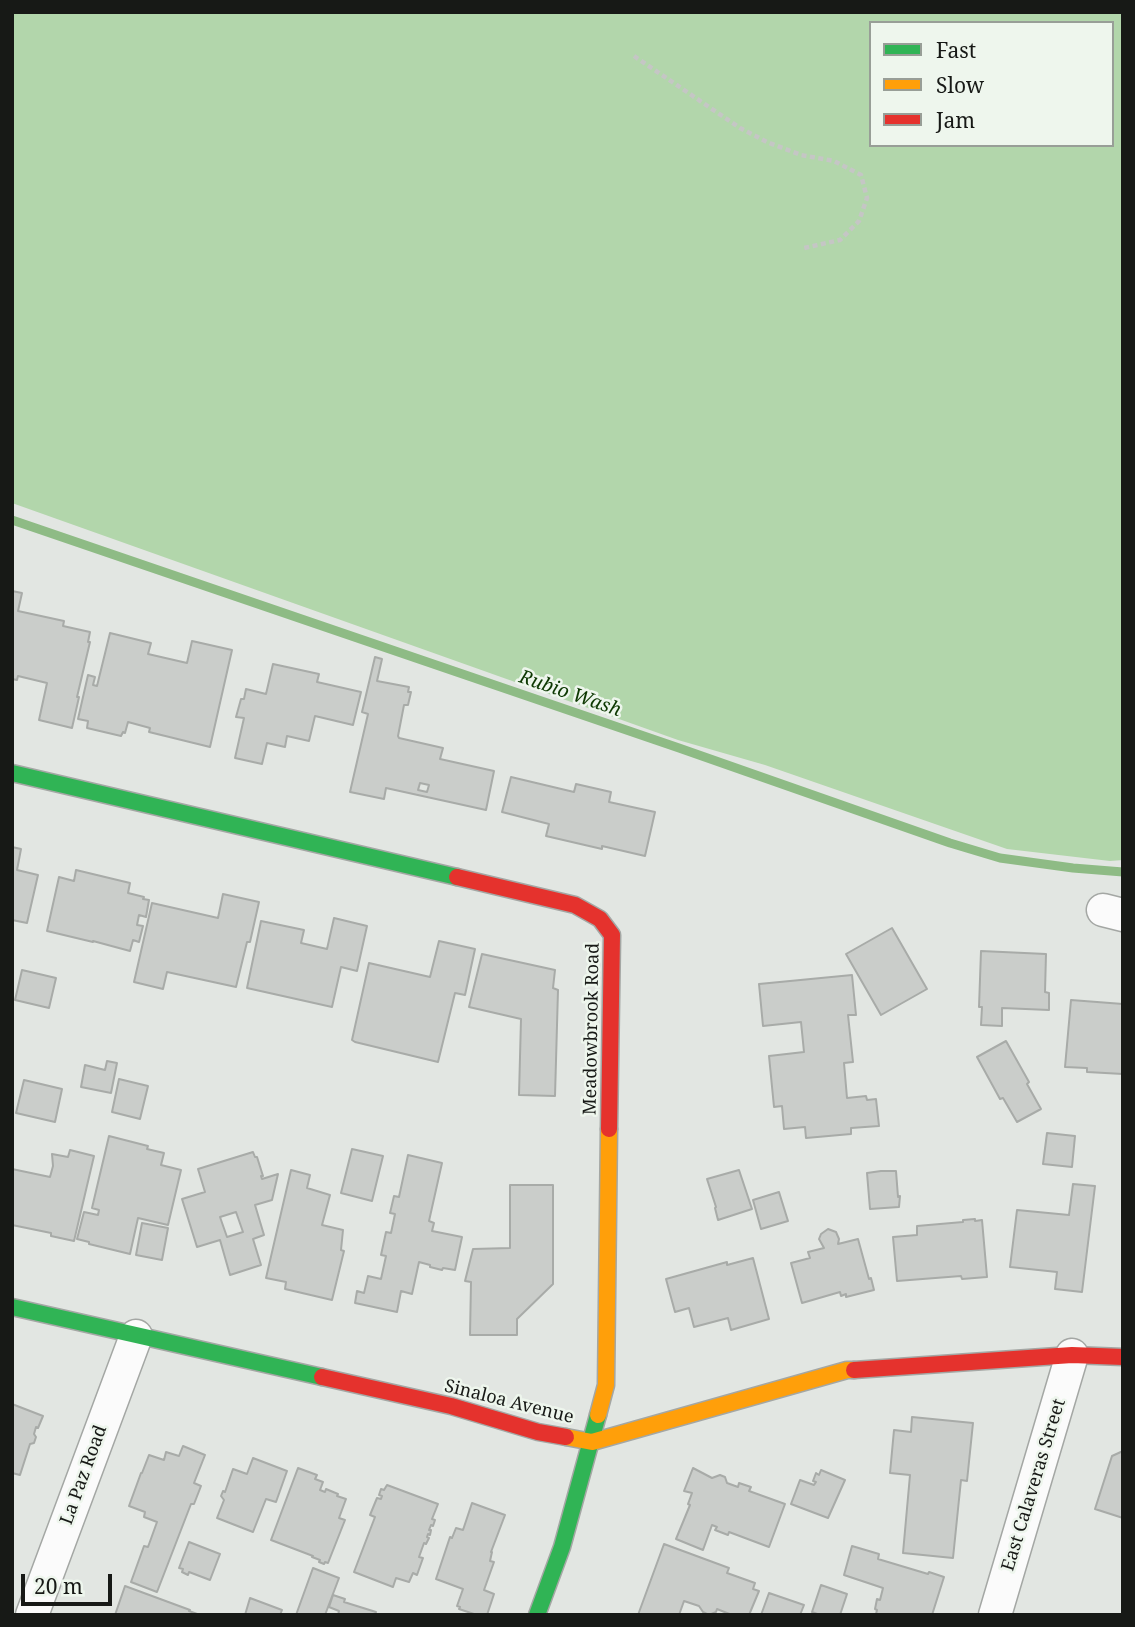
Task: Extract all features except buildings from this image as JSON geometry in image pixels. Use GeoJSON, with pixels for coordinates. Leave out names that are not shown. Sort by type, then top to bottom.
{"type":"FeatureCollection","features":[{"type":"Feature","properties":{"kind":"street","name":"Meadowbrook Road"},"geometry":{"type":"LineString","coordinates":[[12,774],[575,905],[600,919],[612,935],[606,1385],[562,1548],[537,1615]]}},
{"type":"Feature","properties":{"kind":"street","name":"Sinaloa Avenue"},"geometry":{"type":"LineString","coordinates":[[12,1307],[451,1406],[538,1432],[592,1441],[847,1370],[1072,1355],[1123,1357]]}},
{"type":"Feature","properties":{"kind":"street","name":"La Paz Road"},"geometry":{"type":"LineString","coordinates":[[32,1615],[136,1336]]}},
{"type":"Feature","properties":{"kind":"street","name":"East Calaveras Street"},"geometry":{"type":"LineString","coordinates":[[995,1615],[1072,1355]]}},
{"type":"Feature","properties":{"kind":"path"},"geometry":{"type":"LineString","coordinates":[[634,56],[740,128],[801,155],[834,161],[861,175],[867,198],[859,221],[840,240],[804,248]]}},
{"type":"Feature","properties":{"kind":"green space"},"geometry":{"type":"Polygon","coordinates":[[[12,12],[1123,12],[1123,860],[1110,861],[1007,849],[765,765],[678,740],[12,503],[12,12]]]}},
{"type":"Feature","properties":{"kind":"waterway","name":"Rubio Wash"},"geometry":{"type":"LineString","coordinates":[[12,520],[950,843],[1000,858],[1123,872]]}},
{"type":"Feature","properties":{"kind":"traffic: fast"},"geometry":{"type":"LineString","coordinates":[[12,773],[457,877]]}},
{"type":"Feature","properties":{"kind":"traffic: fast"},"geometry":{"type":"LineString","coordinates":[[12,1307],[322,1377]]}},
{"type":"Feature","properties":{"kind":"traffic: fast"},"geometry":{"type":"LineString","coordinates":[[537,1615],[562,1547],[598,1415]]}},
{"type":"Feature","properties":{"kind":"traffic: slow"},"geometry":{"type":"LineString","coordinates":[[598,1415],[606,1385],[609,1129]]}},
{"type":"Feature","properties":{"kind":"traffic: slow"},"geometry":{"type":"LineString","coordinates":[[566,1437],[592,1442],[854,1370]]}},
{"type":"Feature","properties":{"kind":"traffic: jam"},"geometry":{"type":"LineString","coordinates":[[457,877],[575,905],[600,919],[612,935],[609,1129]]}},
{"type":"Feature","properties":{"kind":"traffic: jam"},"geometry":{"type":"LineString","coordinates":[[854,1370],[1072,1355],[1123,1357]]}},
{"type":"Feature","properties":{"kind":"traffic: jam"},"geometry":{"type":"LineString","coordinates":[[322,1377],[451,1406],[538,1432],[566,1437]]}}]}
